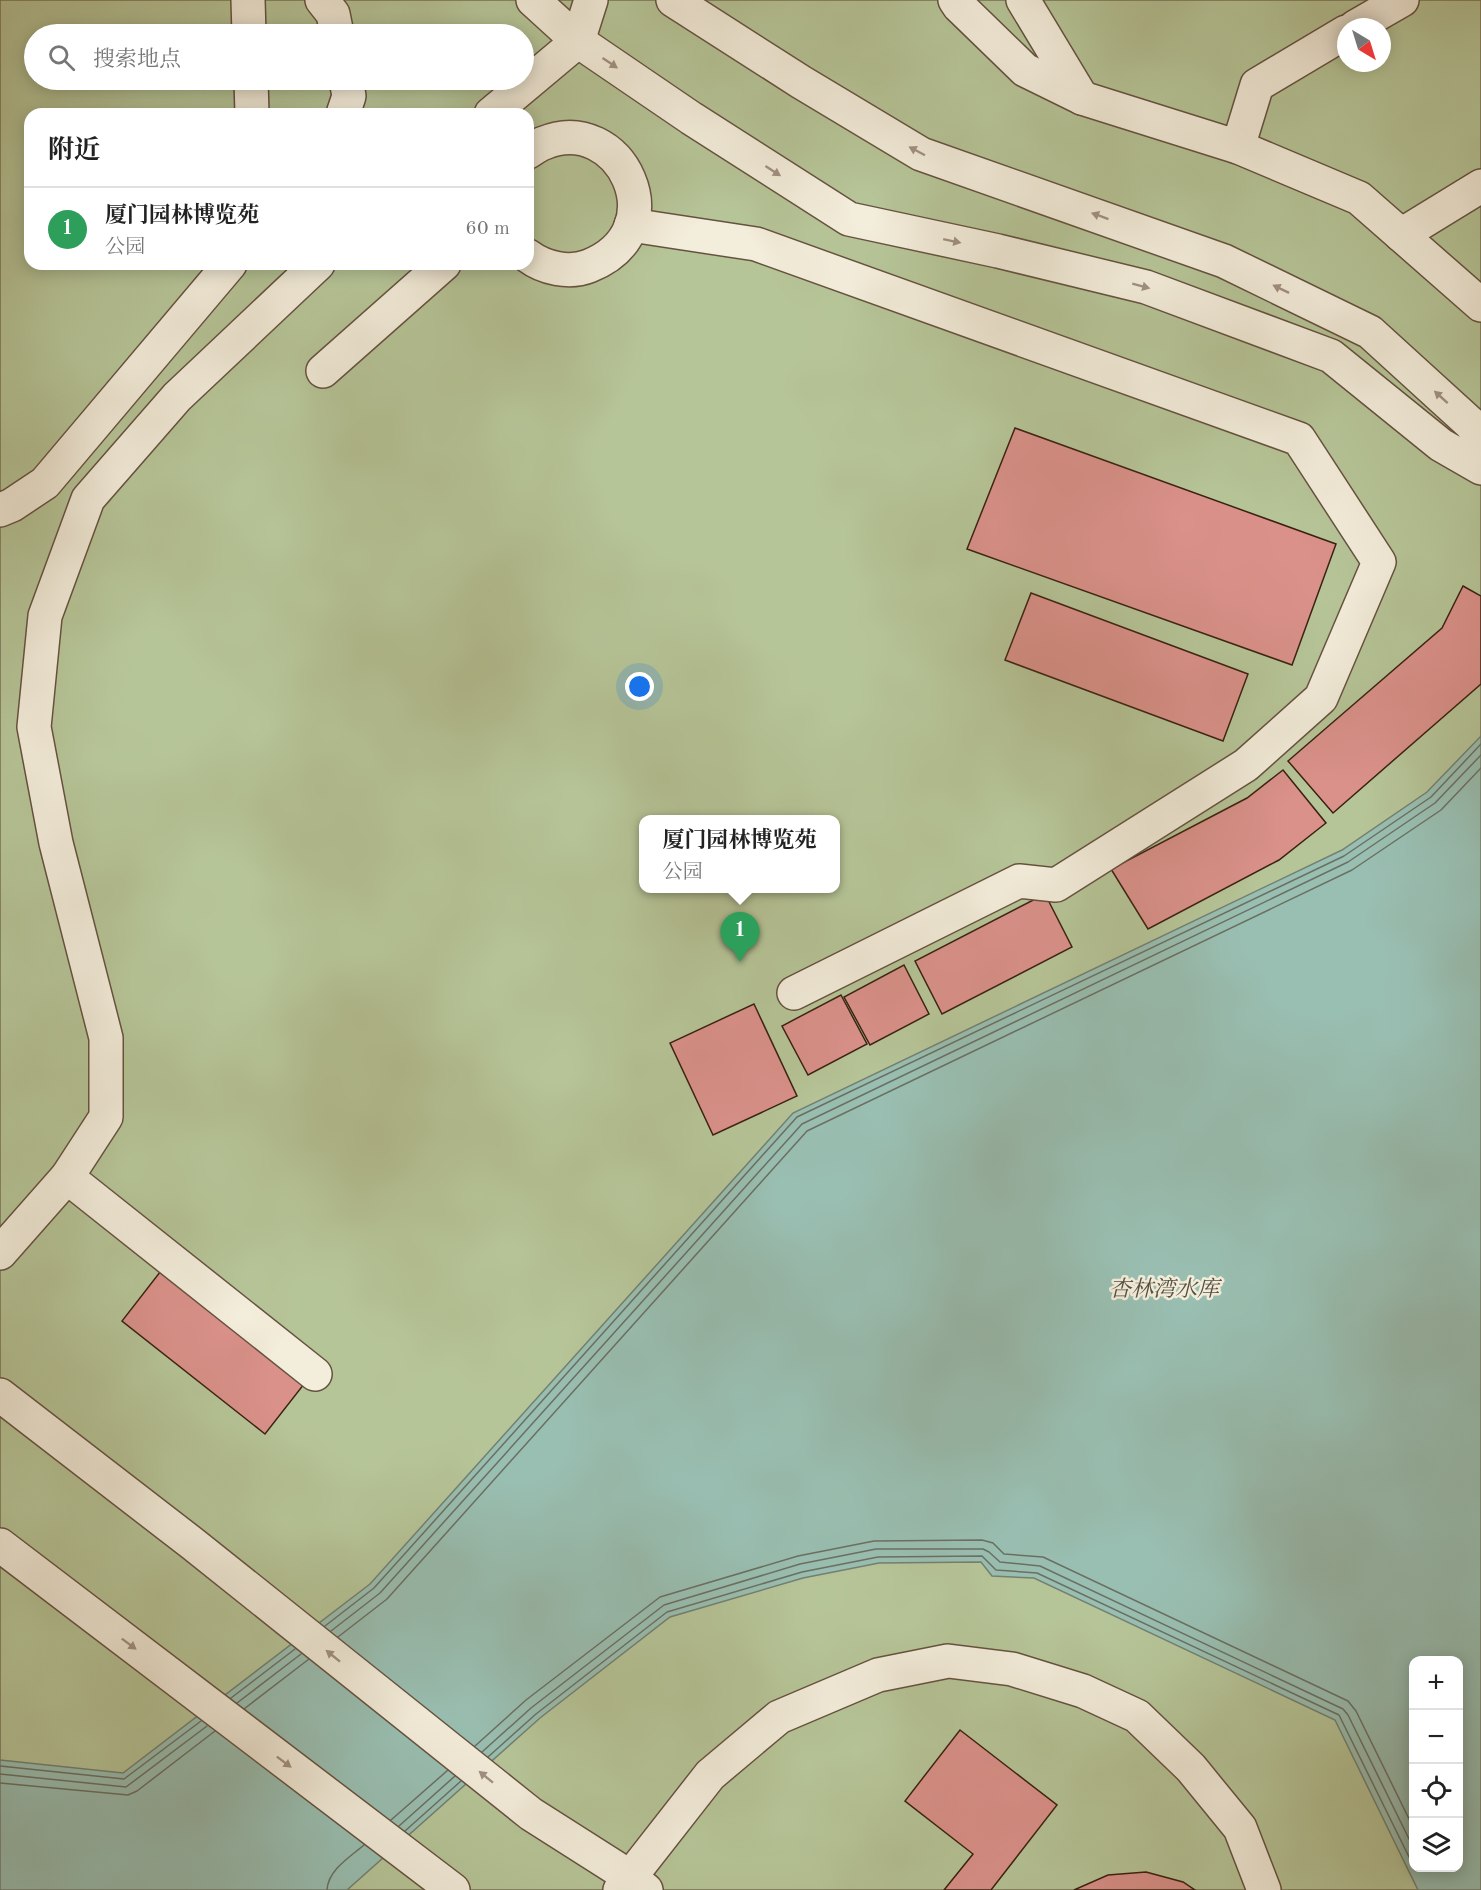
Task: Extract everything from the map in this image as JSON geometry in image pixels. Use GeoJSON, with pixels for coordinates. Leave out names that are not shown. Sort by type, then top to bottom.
{"type":"FeatureCollection","features":[{"type":"Feature","properties":{"kind":"street"},"geometry":{"type":"LineString","coordinates":[[248,0],[249,24]]}},
{"type":"Feature","properties":{"kind":"street"},"geometry":{"type":"LineString","coordinates":[[322,0],[333,14],[335,24]]}},
{"type":"Feature","properties":{"kind":"street"},"geometry":{"type":"LineString","coordinates":[[533,0],[578,41],[691,118],[849,219],[998,251],[1146,287],[1331,356],[1441,445],[1481,468]]}},
{"type":"Feature","properties":{"kind":"street"},"geometry":{"type":"LineString","coordinates":[[534,78],[578,41],[591,0]]}},
{"type":"Feature","properties":{"kind":"street"},"geometry":{"type":"LineString","coordinates":[[673,0],[801,82],[921,154],[1224,261],[1370,332],[1472,424],[1481,439]]}},
{"type":"Feature","properties":{"kind":"street"},"geometry":{"type":"LineString","coordinates":[[1023,0],[1082,98]]}},
{"type":"Feature","properties":{"kind":"street"},"geometry":{"type":"LineString","coordinates":[[1371,18],[1402,0]]}},
{"type":"Feature","properties":{"kind":"street"},"geometry":{"type":"LineString","coordinates":[[961,2],[1025,70],[1082,98],[1238,147],[1359,198],[1481,304]]}},
{"type":"Feature","properties":{"kind":"street"},"geometry":{"type":"LineString","coordinates":[[1238,147],[1257,85],[1337,38]]}},
{"type":"Feature","properties":{"kind":"street"},"geometry":{"type":"LineString","coordinates":[[251,90],[252,108]]}},
{"type":"Feature","properties":{"kind":"street"},"geometry":{"type":"LineString","coordinates":[[345,108],[349,96],[348,90]]}},
{"type":"Feature","properties":{"kind":"street"},"geometry":{"type":"LineString","coordinates":[[498,108],[520,90]]}},
{"type":"Feature","properties":{"kind":"street"},"geometry":{"type":"LineString","coordinates":[[534,148],[544,142],[565,138],[586,140],[605,149],[621,164],[631,182],[634,203],[631,225],[620,245],[603,260],[582,269],[559,269],[534,261]]}},
{"type":"Feature","properties":{"kind":"street"},"geometry":{"type":"LineString","coordinates":[[1401,235],[1481,186]]}},
{"type":"Feature","properties":{"kind":"street"},"geometry":{"type":"LineString","coordinates":[[631,225],[756,243],[1299,440],[1379,562],[1321,698],[1246,765],[1056,885],[1019,881],[794,993]]}},
{"type":"Feature","properties":{"kind":"street"},"geometry":{"type":"LineString","coordinates":[[0,510],[12,505],[45,483],[225,270]]}},
{"type":"Feature","properties":{"kind":"street"},"geometry":{"type":"LineString","coordinates":[[0,1253],[67,1177],[106,1117],[106,1038],[56,843],[34,727],[45,616],[88,499],[177,397],[312,270]]}},
{"type":"Feature","properties":{"kind":"street"},"geometry":{"type":"LineString","coordinates":[[323,371],[437,270]]}},
{"type":"Feature","properties":{"kind":"street"},"geometry":{"type":"LineString","coordinates":[[67,1177],[315,1374]]}},
{"type":"Feature","properties":{"kind":"street"},"geometry":{"type":"LineString","coordinates":[[0,1395],[193,1544],[531,1814],[632,1886],[710,1775],[779,1717],[879,1675],[948,1661],[1012,1669],[1083,1691],[1137,1716],[1191,1768],[1240,1828],[1264,1890]]}},
{"type":"Feature","properties":{"kind":"street"},"geometry":{"type":"LineString","coordinates":[[0,1545],[447,1886]]}},
{"type":"Feature","properties":{"kind":"green space"},"geometry":{"type":"Polygon","coordinates":[[[0,0],[1481,0],[1481,1890],[0,1890],[0,0]]]}},
{"type":"Feature","properties":{"kind":"water","name":"杏林湾水库"},"geometry":{"type":"Polygon","coordinates":[[[1481,736],[1481,1890],[1418,1890],[1409,1872],[1463,1872],[1463,1656],[1409,1656],[1409,1872],[1335,1720],[1034,1578],[992,1576],[981,1562],[879,1563],[803,1578],[670,1617],[540,1718],[347,1890],[0,1890],[0,1760],[123,1773],[370,1584],[793,1113],[1342,850],[1427,792],[1481,736]]]}},
{"type":"Feature","properties":{"kind":"building"},"geometry":{"type":"Polygon","coordinates":[[[1015,428],[1336,544],[1292,665],[967,549],[1015,428]]]}},
{"type":"Feature","properties":{"kind":"building"},"geometry":{"type":"Polygon","coordinates":[[[1463,586],[1481,596],[1481,684],[1333,813],[1288,761],[1442,628],[1463,586]]]}},
{"type":"Feature","properties":{"kind":"building"},"geometry":{"type":"Polygon","coordinates":[[[1031,593],[1248,674],[1223,741],[1005,660],[1031,593]]]}},
{"type":"Feature","properties":{"kind":"building"},"geometry":{"type":"Polygon","coordinates":[[[1283,770],[1326,823],[1279,860],[1148,929],[1111,869],[1247,798],[1283,770]]]}},
{"type":"Feature","properties":{"kind":"building"},"geometry":{"type":"Polygon","coordinates":[[[1045,894],[1072,947],[942,1014],[915,961],[1045,894]]]}},
{"type":"Feature","properties":{"kind":"building"},"geometry":{"type":"Polygon","coordinates":[[[904,965],[929,1014],[870,1045],[844,997],[904,965]]]}},
{"type":"Feature","properties":{"kind":"building"},"geometry":{"type":"Polygon","coordinates":[[[841,995],[867,1044],[808,1075],[782,1026],[841,995]]]}},
{"type":"Feature","properties":{"kind":"building"},"geometry":{"type":"Polygon","coordinates":[[[754,1004],[797,1096],[713,1135],[670,1043],[754,1004]]]}},
{"type":"Feature","properties":{"kind":"building"},"geometry":{"type":"Polygon","coordinates":[[[164,1267],[308,1379],[265,1434],[122,1321],[164,1267]]]}},
{"type":"Feature","properties":{"kind":"building"},"geometry":{"type":"Polygon","coordinates":[[[960,1730],[1057,1805],[991,1890],[944,1890],[973,1854],[905,1801],[960,1730]]]}},
{"type":"Feature","properties":{"kind":"building"},"geometry":{"type":"Polygon","coordinates":[[[1146,1872],[1183,1882],[1195,1890],[1074,1890],[1108,1875],[1146,1872]]]}},
{"type":"Feature","properties":{"kind":"place","name":"厦门园林博览苑"},"geometry":{"type":"Point","coordinates":[740,962]}}]}
